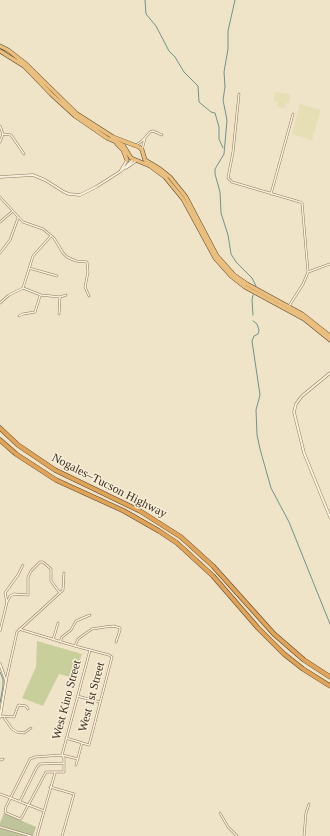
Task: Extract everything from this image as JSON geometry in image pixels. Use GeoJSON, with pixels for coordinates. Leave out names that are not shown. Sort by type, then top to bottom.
{"type":"FeatureCollection","features":[{"type":"Feature","properties":{"kind":"highway"},"geometry":{"type":"LineString","coordinates":[[0,46],[8,50],[26,64],[77,114],[113,137],[140,149],[145,160],[160,169],[174,182],[188,201],[213,249],[234,275],[253,292],[289,306],[306,317],[329,337]]}},
{"type":"Feature","properties":{"kind":"highway"},"geometry":{"type":"LineString","coordinates":[[0,51],[24,66],[75,116],[121,148],[126,154],[127,160]]}},
{"type":"Feature","properties":{"kind":"highway"},"geometry":{"type":"LineString","coordinates":[[107,138],[123,145],[128,154],[136,160],[156,170],[169,181],[184,200],[210,251],[219,264],[231,276],[299,316],[329,337]]}},
{"type":"Feature","properties":{"kind":"highway"},"geometry":{"type":"LineString","coordinates":[[128,154],[129,148],[135,146]]}},
{"type":"Feature","properties":{"kind":"highway"},"geometry":{"type":"LineString","coordinates":[[136,160],[140,157],[142,152]]}},
{"type":"Feature","properties":{"kind":"highway"},"geometry":{"type":"LineString","coordinates":[[169,181],[172,183],[174,182]]}},
{"type":"Feature","properties":{"kind":"highway"},"geometry":{"type":"LineString","coordinates":[[184,200],[188,201]]}},
{"type":"Feature","properties":{"kind":"highway"},"geometry":{"type":"LineString","coordinates":[[197,225],[201,227]]}},
{"type":"Feature","properties":{"kind":"highway","name":"Nogales–Tucson Highway"},"geometry":{"type":"LineString","coordinates":[[0,428],[18,445],[45,464],[69,478],[140,511],[181,537],[214,566],[262,622],[288,647],[304,660],[330,675]]}},
{"type":"Feature","properties":{"kind":"highway","name":"Nogales–Tucson Highway"},"geometry":{"type":"LineString","coordinates":[[0,440],[16,454],[56,480],[124,511],[172,540],[208,572],[258,628],[284,654],[303,669],[330,686]]}},
{"type":"Feature","properties":{"kind":"street"},"geometry":{"type":"LineString","coordinates":[[239,94],[233,152],[228,178],[232,182],[302,203],[308,272],[303,284],[289,306]]}},
{"type":"Feature","properties":{"kind":"street"},"geometry":{"type":"LineString","coordinates":[[271,194],[293,114]]}},
{"type":"Feature","properties":{"kind":"street"},"geometry":{"type":"LineString","coordinates":[[0,126],[3,134],[0,142]]}},
{"type":"Feature","properties":{"kind":"street"},"geometry":{"type":"LineString","coordinates":[[135,146],[152,131],[162,135]]}},
{"type":"Feature","properties":{"kind":"street"},"geometry":{"type":"LineString","coordinates":[[3,134],[11,135],[24,154]]}},
{"type":"Feature","properties":{"kind":"street"},"geometry":{"type":"LineString","coordinates":[[142,152],[146,136]]}},
{"type":"Feature","properties":{"kind":"street"},"geometry":{"type":"LineString","coordinates":[[117,173],[123,167],[127,160],[128,154]]}},
{"type":"Feature","properties":{"kind":"street"},"geometry":{"type":"LineString","coordinates":[[0,177],[33,175],[45,180],[64,192],[80,195],[96,187],[136,160]]}},
{"type":"Feature","properties":{"kind":"street"},"geometry":{"type":"LineString","coordinates":[[0,197],[25,224],[43,230],[56,240],[67,257],[76,261],[87,262],[88,272],[85,288],[89,296]]}},
{"type":"Feature","properties":{"kind":"street"},"geometry":{"type":"LineString","coordinates":[[0,222],[13,211]]}},
{"type":"Feature","properties":{"kind":"street"},"geometry":{"type":"LineString","coordinates":[[0,253],[10,240],[18,218]]}},
{"type":"Feature","properties":{"kind":"street"},"geometry":{"type":"LineString","coordinates":[[0,303],[9,295],[23,288],[34,256],[51,236]]}},
{"type":"Feature","properties":{"kind":"street"},"geometry":{"type":"LineString","coordinates":[[308,272],[330,264]]}},
{"type":"Feature","properties":{"kind":"street"},"geometry":{"type":"LineString","coordinates":[[29,268],[56,276]]}},
{"type":"Feature","properties":{"kind":"street"},"geometry":{"type":"LineString","coordinates":[[23,288],[41,295],[60,297],[66,295]]}},
{"type":"Feature","properties":{"kind":"street"},"geometry":{"type":"LineString","coordinates":[[19,316],[35,312],[41,295]]}},
{"type":"Feature","properties":{"kind":"street"},"geometry":{"type":"LineString","coordinates":[[59,314],[60,297]]}},
{"type":"Feature","properties":{"kind":"street"},"geometry":{"type":"LineString","coordinates":[[330,373],[302,396],[296,404],[294,412],[304,453],[330,517]]}},
{"type":"Feature","properties":{"kind":"street"},"geometry":{"type":"LineString","coordinates":[[0,631],[8,602],[12,594],[28,594],[28,580],[31,572],[39,563],[43,562],[51,570],[51,581],[60,592]]}},
{"type":"Feature","properties":{"kind":"street"},"geometry":{"type":"LineString","coordinates":[[8,602],[5,593],[18,575],[23,565]]}},
{"type":"Feature","properties":{"kind":"street"},"geometry":{"type":"LineString","coordinates":[[28,709],[26,706],[19,705],[16,709],[15,716],[0,717],[16,634],[64,589],[64,573]]}},
{"type":"Feature","properties":{"kind":"street"},"geometry":{"type":"LineString","coordinates":[[60,642],[62,636],[71,630],[76,621],[90,616]]}},
{"type":"Feature","properties":{"kind":"street"},"geometry":{"type":"LineString","coordinates":[[53,640],[58,624]]}},
{"type":"Feature","properties":{"kind":"street"},"geometry":{"type":"LineString","coordinates":[[75,646],[81,636],[92,629],[104,627],[120,628],[116,642]]}},
{"type":"Feature","properties":{"kind":"street"},"geometry":{"type":"LineString","coordinates":[[20,629],[90,650]]}},
{"type":"Feature","properties":{"kind":"street","name":"West 1st Street"},"geometry":{"type":"LineString","coordinates":[[76,765],[82,743],[89,745],[112,658],[109,655],[90,650]]}},
{"type":"Feature","properties":{"kind":"street","name":"West Kino Street"},"geometry":{"type":"LineString","coordinates":[[62,754],[76,696],[90,650]]}},
{"type":"Feature","properties":{"kind":"street"},"geometry":{"type":"LineString","coordinates":[[0,664],[6,681]]}},
{"type":"Feature","properties":{"kind":"street"},"geometry":{"type":"LineString","coordinates":[[3,672],[9,671]]}},
{"type":"Feature","properties":{"kind":"street"},"geometry":{"type":"LineString","coordinates":[[76,696],[100,702]]}},
{"type":"Feature","properties":{"kind":"street"},"geometry":{"type":"LineString","coordinates":[[4,716],[12,729],[17,732],[24,733],[31,728]]}},
{"type":"Feature","properties":{"kind":"street"},"geometry":{"type":"LineString","coordinates":[[66,738],[82,743]]}},
{"type":"Feature","properties":{"kind":"street"},"geometry":{"type":"LineString","coordinates":[[62,754],[64,758],[64,772],[46,772],[20,819],[5,811],[30,759],[35,757],[62,754],[78,759]]}},
{"type":"Feature","properties":{"kind":"street"},"geometry":{"type":"LineString","coordinates":[[20,801],[37,767],[40,764],[64,763]]}},
{"type":"Feature","properties":{"kind":"street"},"geometry":{"type":"LineString","coordinates":[[37,836],[55,773]]}},
{"type":"Feature","properties":{"kind":"street"},"geometry":{"type":"LineString","coordinates":[[50,787],[74,794],[62,836]]}},
{"type":"Feature","properties":{"kind":"street"},"geometry":{"type":"LineString","coordinates":[[0,794],[44,811]]}},
{"type":"Feature","properties":{"kind":"street"},"geometry":{"type":"LineString","coordinates":[[304,836],[306,813],[309,804]]}},
{"type":"Feature","properties":{"kind":"street"},"geometry":{"type":"LineString","coordinates":[[220,813],[228,827],[237,836]]}},
{"type":"Feature","properties":{"kind":"street"},"geometry":{"type":"LineString","coordinates":[[0,827],[31,836]]}},
{"type":"Feature","properties":{"kind":"shaded area"},"geometry":{"type":"Polygon","coordinates":[[[275,92],[290,94],[289,103],[286,103],[285,108],[277,107],[278,102],[274,102],[275,92]]]}},
{"type":"Feature","properties":{"kind":"shaded area"},"geometry":{"type":"Polygon","coordinates":[[[300,104],[321,110],[312,140],[292,134],[300,104]]]}},
{"type":"Feature","properties":{"kind":"green space"},"geometry":{"type":"Polygon","coordinates":[[[37,641],[82,654],[74,678],[59,674],[43,706],[22,698],[36,667],[37,641]]]}},
{"type":"Feature","properties":{"kind":"green space"},"geometry":{"type":"Polygon","coordinates":[[[4,813],[36,827],[33,836],[0,836],[0,823],[4,813]]]}},
{"type":"Feature","properties":{"kind":"waterway"},"geometry":{"type":"LineString","coordinates":[[145,0],[146,14],[156,26],[169,51],[175,57],[184,72],[198,86],[199,102],[211,112],[215,113],[219,127],[219,139],[223,148]]}},
{"type":"Feature","properties":{"kind":"waterway"},"geometry":{"type":"LineString","coordinates":[[235,0],[228,31],[228,49],[224,72],[225,87],[223,100],[227,120],[224,154],[215,169],[215,174],[220,192],[221,213],[228,235],[231,254],[236,262],[252,278],[256,286]]}},
{"type":"Feature","properties":{"kind":"waterway"},"geometry":{"type":"LineString","coordinates":[[253,295],[253,315]]}},
{"type":"Feature","properties":{"kind":"waterway"},"geometry":{"type":"LineString","coordinates":[[253,321],[257,324],[259,330],[258,334],[254,336],[252,341],[260,395],[256,410],[257,435],[260,449],[271,488],[289,522],[330,624]]}},
{"type":"Feature","properties":{"kind":"waterway"},"geometry":{"type":"LineString","coordinates":[[0,672],[3,679],[0,703]]}}]}
